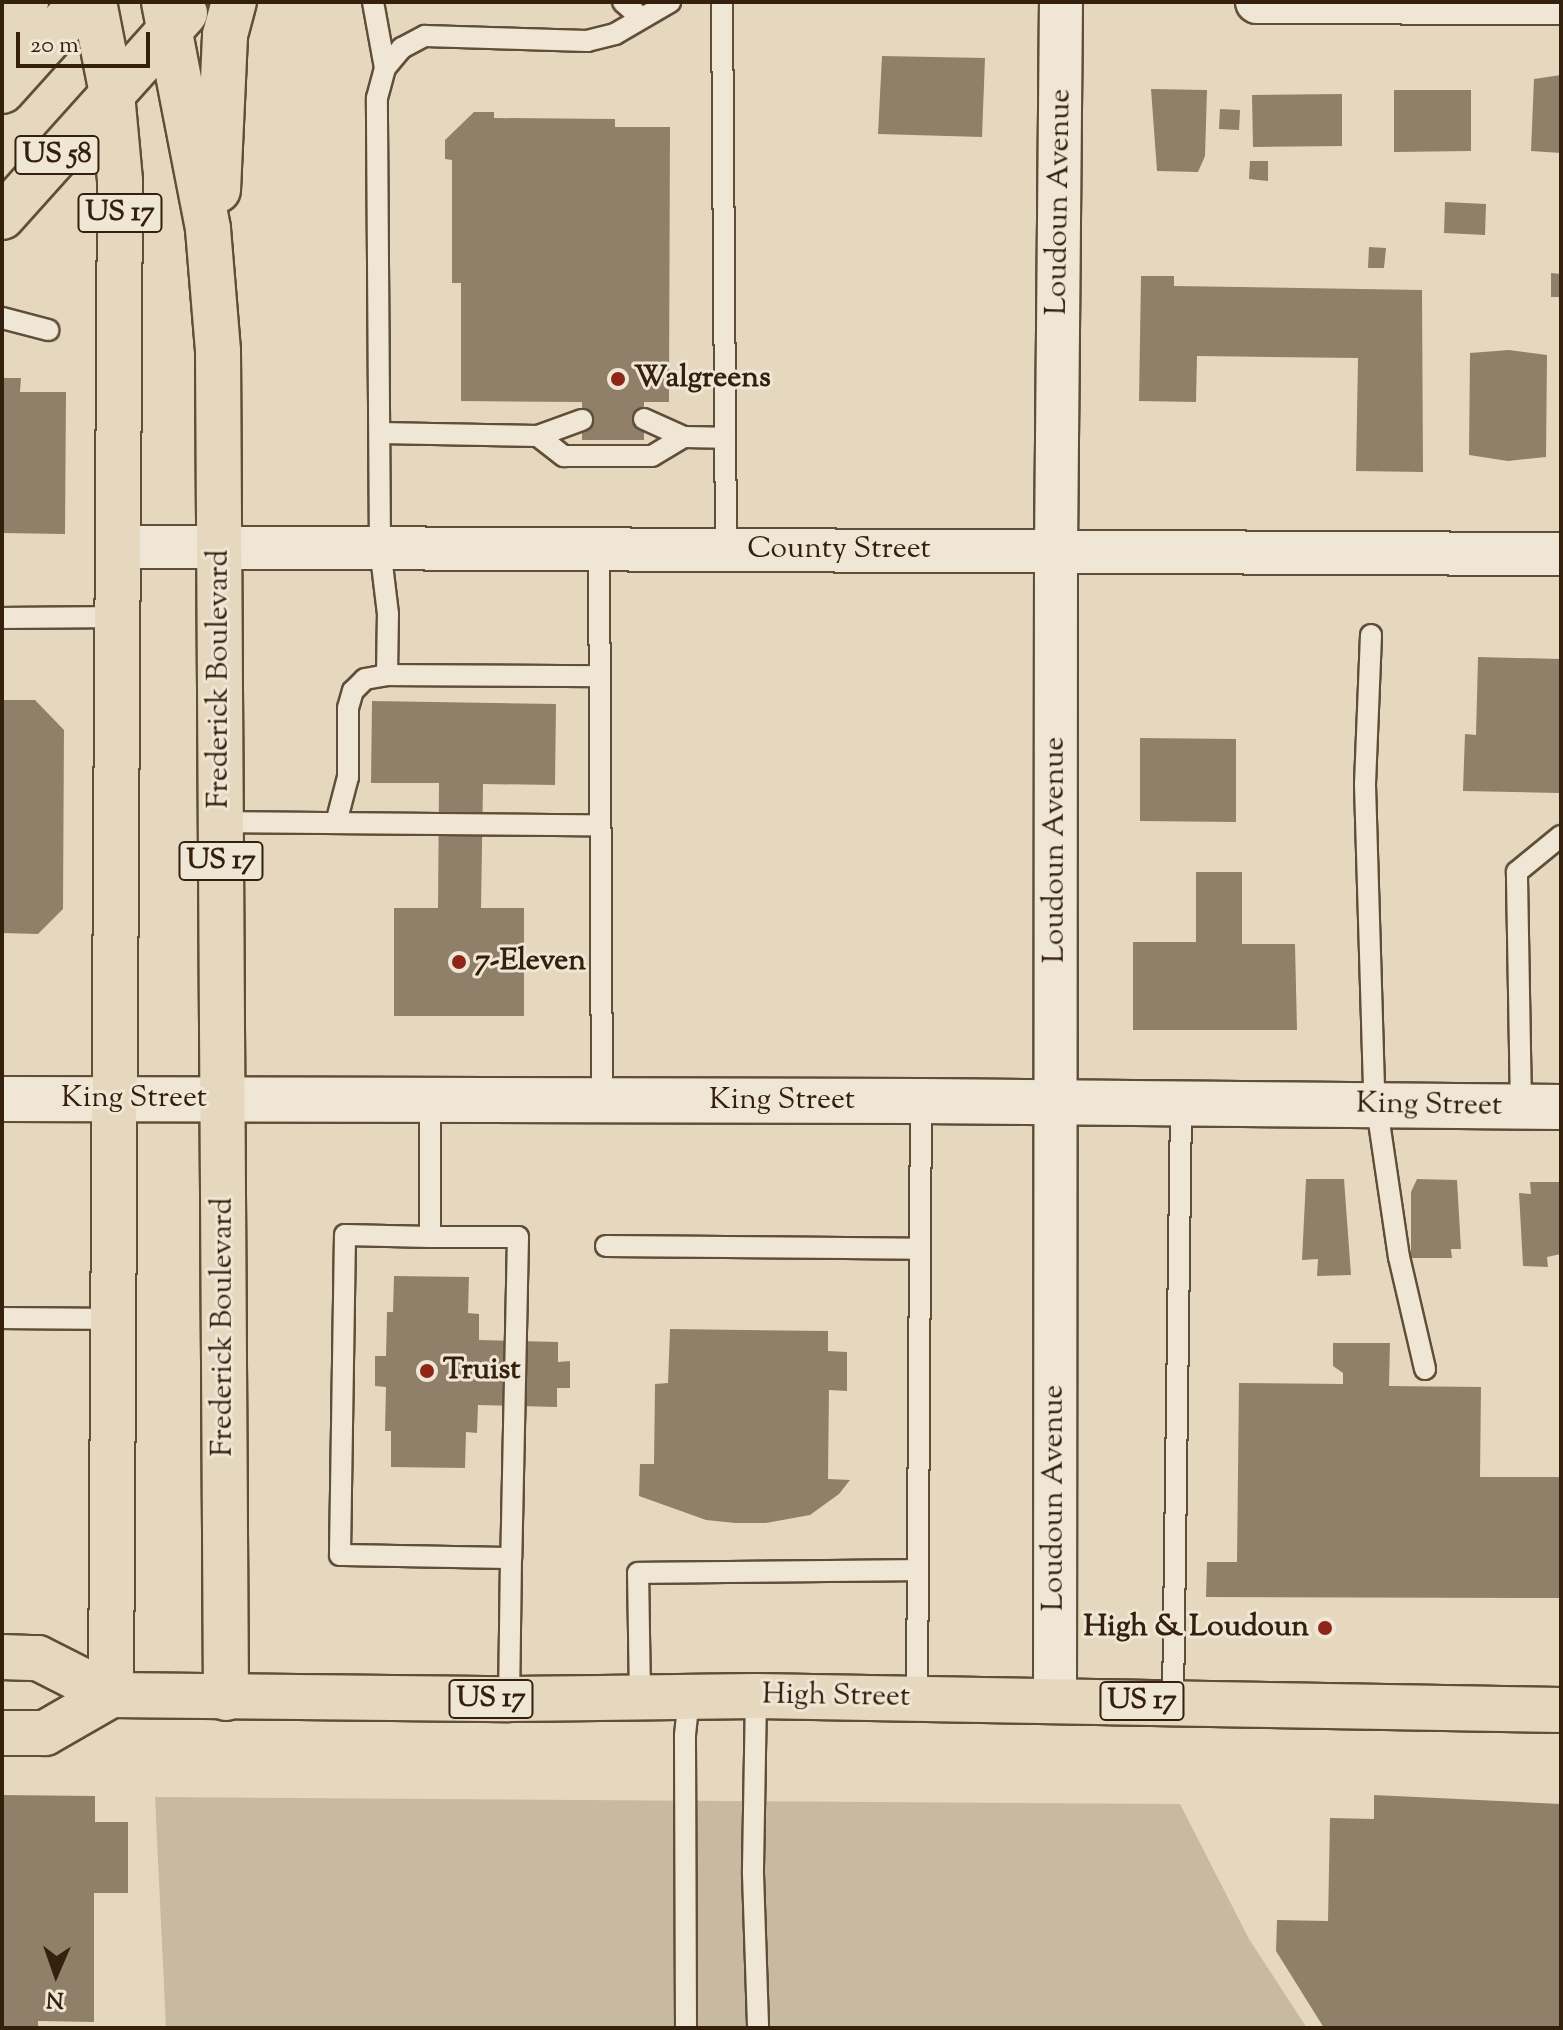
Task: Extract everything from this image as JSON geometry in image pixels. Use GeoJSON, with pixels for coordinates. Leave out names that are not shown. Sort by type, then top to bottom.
{"type":"FeatureCollection","features":[{"type":"Feature","properties":{"kind":"main road"},"geometry":{"type":"LineString","coordinates":[[2,89],[26,2]]}},
{"type":"Feature","properties":{"kind":"main road","name":"US 58"},"geometry":{"type":"LineString","coordinates":[[2,89],[82,2]]}},
{"type":"Feature","properties":{"kind":"main road","name":"US 17"},"geometry":{"type":"LineString","coordinates":[[94,2],[112,94],[120,181],[111,1695]]}},
{"type":"Feature","properties":{"kind":"main road"},"geometry":{"type":"LineString","coordinates":[[213,280],[225,35],[234,2]]}},
{"type":"Feature","properties":{"kind":"main road","name":"US 58"},"geometry":{"type":"LineString","coordinates":[[2,217],[112,94],[177,11]]}},
{"type":"Feature","properties":{"kind":"main road","name":"Frederick Boulevard"},"geometry":{"type":"LineString","coordinates":[[177,11],[208,229],[218,351],[226,1698]]}},
{"type":"Feature","properties":{"kind":"main road","name":"High Street"},"geometry":{"type":"LineString","coordinates":[[2,1657],[38,1658],[111,1695],[226,1698],[756,1696],[1055,1699],[1561,1710]]}},
{"type":"Feature","properties":{"kind":"main road"},"geometry":{"type":"LineString","coordinates":[[2,1733],[45,1733],[111,1695]]}},
{"type":"Feature","properties":{"kind":"street","name":"Loudoun Avenue"},"geometry":{"type":"LineString","coordinates":[[1055,1699],[1056,551],[1061,2]]}},
{"type":"Feature","properties":{"kind":"street"},"geometry":{"type":"LineString","coordinates":[[1257,2],[1561,3]]}},
{"type":"Feature","properties":{"kind":"street","name":"County Street"},"geometry":{"type":"LineString","coordinates":[[117,547],[1561,554]]}},
{"type":"Feature","properties":{"kind":"street","name":"King Street"},"geometry":{"type":"LineString","coordinates":[[2,1099],[921,1101],[1541,1107]]}},
{"type":"Feature","properties":{"kind":"lane"},"geometry":{"type":"LineString","coordinates":[[373,2],[385,68],[377,98],[380,548],[388,614],[387,675]]}},
{"type":"Feature","properties":{"kind":"lane"},"geometry":{"type":"LineString","coordinates":[[623,2],[640,17]]}},
{"type":"Feature","properties":{"kind":"lane"},"geometry":{"type":"LineString","coordinates":[[385,68],[402,48],[425,36],[587,41],[615,34],[670,2]]}},
{"type":"Feature","properties":{"kind":"lane"},"geometry":{"type":"LineString","coordinates":[[722,2],[726,549]]}},
{"type":"Feature","properties":{"kind":"lane"},"geometry":{"type":"LineString","coordinates":[[2,318],[48,330]]}},
{"type":"Feature","properties":{"kind":"lane"},"geometry":{"type":"LineString","coordinates":[[644,419],[684,437],[723,438]]}},
{"type":"Feature","properties":{"kind":"lane"},"geometry":{"type":"LineString","coordinates":[[380,433],[538,436],[582,420]]}},
{"type":"Feature","properties":{"kind":"lane"},"geometry":{"type":"LineString","coordinates":[[538,436],[564,456],[652,456],[684,437]]}},
{"type":"Feature","properties":{"kind":"lane"},"geometry":{"type":"LineString","coordinates":[[599,549],[602,1101]]}},
{"type":"Feature","properties":{"kind":"lane"},"geometry":{"type":"LineString","coordinates":[[2,618],[116,617]]}},
{"type":"Feature","properties":{"kind":"lane"},"geometry":{"type":"LineString","coordinates":[[1371,635],[1365,785],[1376,1105],[1399,1257],[1425,1369]]}},
{"type":"Feature","properties":{"kind":"lane"},"geometry":{"type":"LineString","coordinates":[[336,823],[348,777],[348,708],[353,691],[365,679],[387,675],[600,676]]}},
{"type":"Feature","properties":{"kind":"lane"},"geometry":{"type":"LineString","coordinates":[[221,822],[600,825]]}},
{"type":"Feature","properties":{"kind":"lane"},"geometry":{"type":"LineString","coordinates":[[1541,1107],[1517,872],[1561,836]]}},
{"type":"Feature","properties":{"kind":"lane"},"geometry":{"type":"LineString","coordinates":[[430,1100],[430,1237]]}},
{"type":"Feature","properties":{"kind":"lane"},"geometry":{"type":"LineString","coordinates":[[917,1698],[921,1101]]}},
{"type":"Feature","properties":{"kind":"lane"},"geometry":{"type":"LineString","coordinates":[[1173,1701],[1181,1104]]}},
{"type":"Feature","properties":{"kind":"lane"},"geometry":{"type":"LineString","coordinates":[[509,1699],[518,1237],[345,1235],[340,1555],[511,1558]]}},
{"type":"Feature","properties":{"kind":"lane"},"geometry":{"type":"LineString","coordinates":[[606,1246],[919,1249]]}},
{"type":"Feature","properties":{"kind":"lane"},"geometry":{"type":"LineString","coordinates":[[2,1318],[113,1319]]}},
{"type":"Feature","properties":{"kind":"lane"},"geometry":{"type":"LineString","coordinates":[[640,1697],[638,1573],[917,1570]]}},
{"type":"Feature","properties":{"kind":"lane"},"geometry":{"type":"LineString","coordinates":[[756,1696],[753,1874],[758,2028]]}},
{"type":"Feature","properties":{"kind":"lane"},"geometry":{"type":"LineString","coordinates":[[686,2028],[685,1735],[689,1697]]}},
{"type":"Feature","properties":{"kind":"shaded area"},"geometry":{"type":"Polygon","coordinates":[[[155,1797],[1180,1804],[1249,1939],[1307,2028],[166,2028],[155,1797]]]}},
{"type":"Feature","properties":{"kind":"building"},"geometry":{"type":"Polygon","coordinates":[[[882,56],[985,58],[982,137],[878,134],[882,56]]]}},
{"type":"Feature","properties":{"kind":"building"},"geometry":{"type":"Polygon","coordinates":[[[1561,75],[1561,153],[1531,151],[1534,79],[1561,75]]]}},
{"type":"Feature","properties":{"kind":"building"},"geometry":{"type":"Polygon","coordinates":[[[1151,89],[1207,90],[1205,156],[1198,172],[1157,171],[1151,89]]]}},
{"type":"Feature","properties":{"kind":"building"},"geometry":{"type":"Polygon","coordinates":[[[1394,90],[1471,90],[1471,151],[1394,152],[1394,90]]]}},
{"type":"Feature","properties":{"kind":"building"},"geometry":{"type":"Polygon","coordinates":[[[1342,94],[1342,146],[1253,147],[1252,95],[1342,94]]]}},
{"type":"Feature","properties":{"kind":"building"},"geometry":{"type":"Polygon","coordinates":[[[1220,109],[1240,110],[1239,130],[1219,129],[1220,109]]]}},
{"type":"Feature","properties":{"kind":"building","name":"Walgreens"},"geometry":{"type":"Polygon","coordinates":[[[474,112],[494,112],[494,118],[615,119],[615,127],[670,127],[669,402],[644,402],[644,440],[582,440],[582,402],[461,401],[461,283],[452,283],[452,160],[445,159],[445,140],[474,112]]]}},
{"type":"Feature","properties":{"kind":"building"},"geometry":{"type":"Polygon","coordinates":[[[1250,161],[1268,161],[1268,181],[1249,179],[1250,161]]]}},
{"type":"Feature","properties":{"kind":"building"},"geometry":{"type":"Polygon","coordinates":[[[1445,202],[1486,204],[1485,235],[1444,233],[1445,202]]]}},
{"type":"Feature","properties":{"kind":"building"},"geometry":{"type":"Polygon","coordinates":[[[1369,247],[1386,248],[1384,268],[1368,268],[1369,247]]]}},
{"type":"Feature","properties":{"kind":"building"},"geometry":{"type":"Polygon","coordinates":[[[1551,273],[1561,274],[1561,297],[1551,297],[1551,273]]]}},
{"type":"Feature","properties":{"kind":"building"},"geometry":{"type":"Polygon","coordinates":[[[1141,276],[1174,276],[1174,286],[1422,290],[1423,472],[1356,471],[1358,358],[1197,356],[1196,402],[1139,401],[1141,276]]]}},
{"type":"Feature","properties":{"kind":"building"},"geometry":{"type":"Polygon","coordinates":[[[1509,350],[1547,355],[1546,457],[1508,461],[1469,455],[1470,353],[1509,350]]]}},
{"type":"Feature","properties":{"kind":"building"},"geometry":{"type":"Polygon","coordinates":[[[2,378],[21,378],[20,392],[66,392],[65,534],[2,533],[2,378]]]}},
{"type":"Feature","properties":{"kind":"building"},"geometry":{"type":"Polygon","coordinates":[[[1478,657],[1561,659],[1559,793],[1463,791],[1465,734],[1476,735],[1478,657]]]}},
{"type":"Feature","properties":{"kind":"building"},"geometry":{"type":"Polygon","coordinates":[[[2,700],[35,700],[64,730],[63,909],[38,934],[2,933],[2,700]]]}},
{"type":"Feature","properties":{"kind":"building"},"geometry":{"type":"Polygon","coordinates":[[[372,701],[556,704],[555,785],[483,784],[481,908],[524,908],[524,1016],[394,1016],[394,908],[438,908],[439,783],[371,783],[372,701]]]}},
{"type":"Feature","properties":{"kind":"building"},"geometry":{"type":"Polygon","coordinates":[[[1140,738],[1236,739],[1236,822],[1140,821],[1140,738]]]}},
{"type":"Feature","properties":{"kind":"building"},"geometry":{"type":"Polygon","coordinates":[[[1196,872],[1242,872],[1242,944],[1295,944],[1297,1030],[1133,1030],[1133,942],[1196,942],[1196,872]]]}},
{"type":"Feature","properties":{"kind":"building"},"geometry":{"type":"Polygon","coordinates":[[[1306,1179],[1344,1179],[1351,1275],[1317,1276],[1318,1259],[1302,1260],[1306,1179]]]}},
{"type":"Feature","properties":{"kind":"building"},"geometry":{"type":"Polygon","coordinates":[[[1417,1179],[1457,1180],[1461,1249],[1451,1249],[1452,1258],[1411,1258],[1411,1192],[1417,1179]]]}},
{"type":"Feature","properties":{"kind":"building"},"geometry":{"type":"Polygon","coordinates":[[[1530,1182],[1561,1182],[1561,1254],[1547,1257],[1548,1267],[1523,1266],[1519,1193],[1531,1194],[1530,1182]]]}},
{"type":"Feature","properties":{"kind":"building","name":"Truist"},"geometry":{"type":"Polygon","coordinates":[[[394,1276],[469,1277],[468,1313],[479,1314],[479,1340],[558,1342],[558,1362],[570,1361],[570,1388],[557,1388],[557,1407],[478,1405],[477,1433],[466,1432],[465,1468],[391,1467],[391,1431],[385,1431],[386,1387],[375,1386],[375,1356],[386,1356],[387,1312],[393,1312],[394,1276]]]}},
{"type":"Feature","properties":{"kind":"building"},"geometry":{"type":"Polygon","coordinates":[[[670,1329],[828,1331],[828,1351],[847,1352],[847,1391],[829,1390],[828,1479],[850,1480],[839,1494],[810,1515],[766,1523],[706,1520],[639,1496],[640,1464],[654,1464],[655,1384],[668,1383],[670,1329]]]}},
{"type":"Feature","properties":{"kind":"building"},"geometry":{"type":"Polygon","coordinates":[[[1333,1343],[1390,1343],[1389,1386],[1481,1387],[1480,1477],[1561,1477],[1561,1598],[1206,1597],[1207,1562],[1237,1562],[1239,1383],[1343,1384],[1343,1373],[1333,1366],[1333,1343]]]}},
{"type":"Feature","properties":{"kind":"building"},"geometry":{"type":"Polygon","coordinates":[[[2,1795],[95,1796],[95,1822],[128,1822],[128,1893],[94,1893],[94,2022],[38,2021],[38,2028],[2,2028],[2,1795]]]}},
{"type":"Feature","properties":{"kind":"building"},"geometry":{"type":"Polygon","coordinates":[[[1374,1795],[1561,1804],[1561,2028],[1324,2028],[1276,1951],[1277,1920],[1328,1921],[1330,1818],[1374,1819],[1374,1795]]]}},
{"type":"Feature","properties":{"kind":"place","name":"Walgreens"},"geometry":{"type":"Point","coordinates":[618,379]}},
{"type":"Feature","properties":{"kind":"place","name":"7-Eleven"},"geometry":{"type":"Point","coordinates":[459,962]}},
{"type":"Feature","properties":{"kind":"place","name":"Truist"},"geometry":{"type":"Point","coordinates":[427,1371]}},
{"type":"Feature","properties":{"kind":"place","name":"High & Loudoun"},"geometry":{"type":"Point","coordinates":[1325,1628]}}]}
